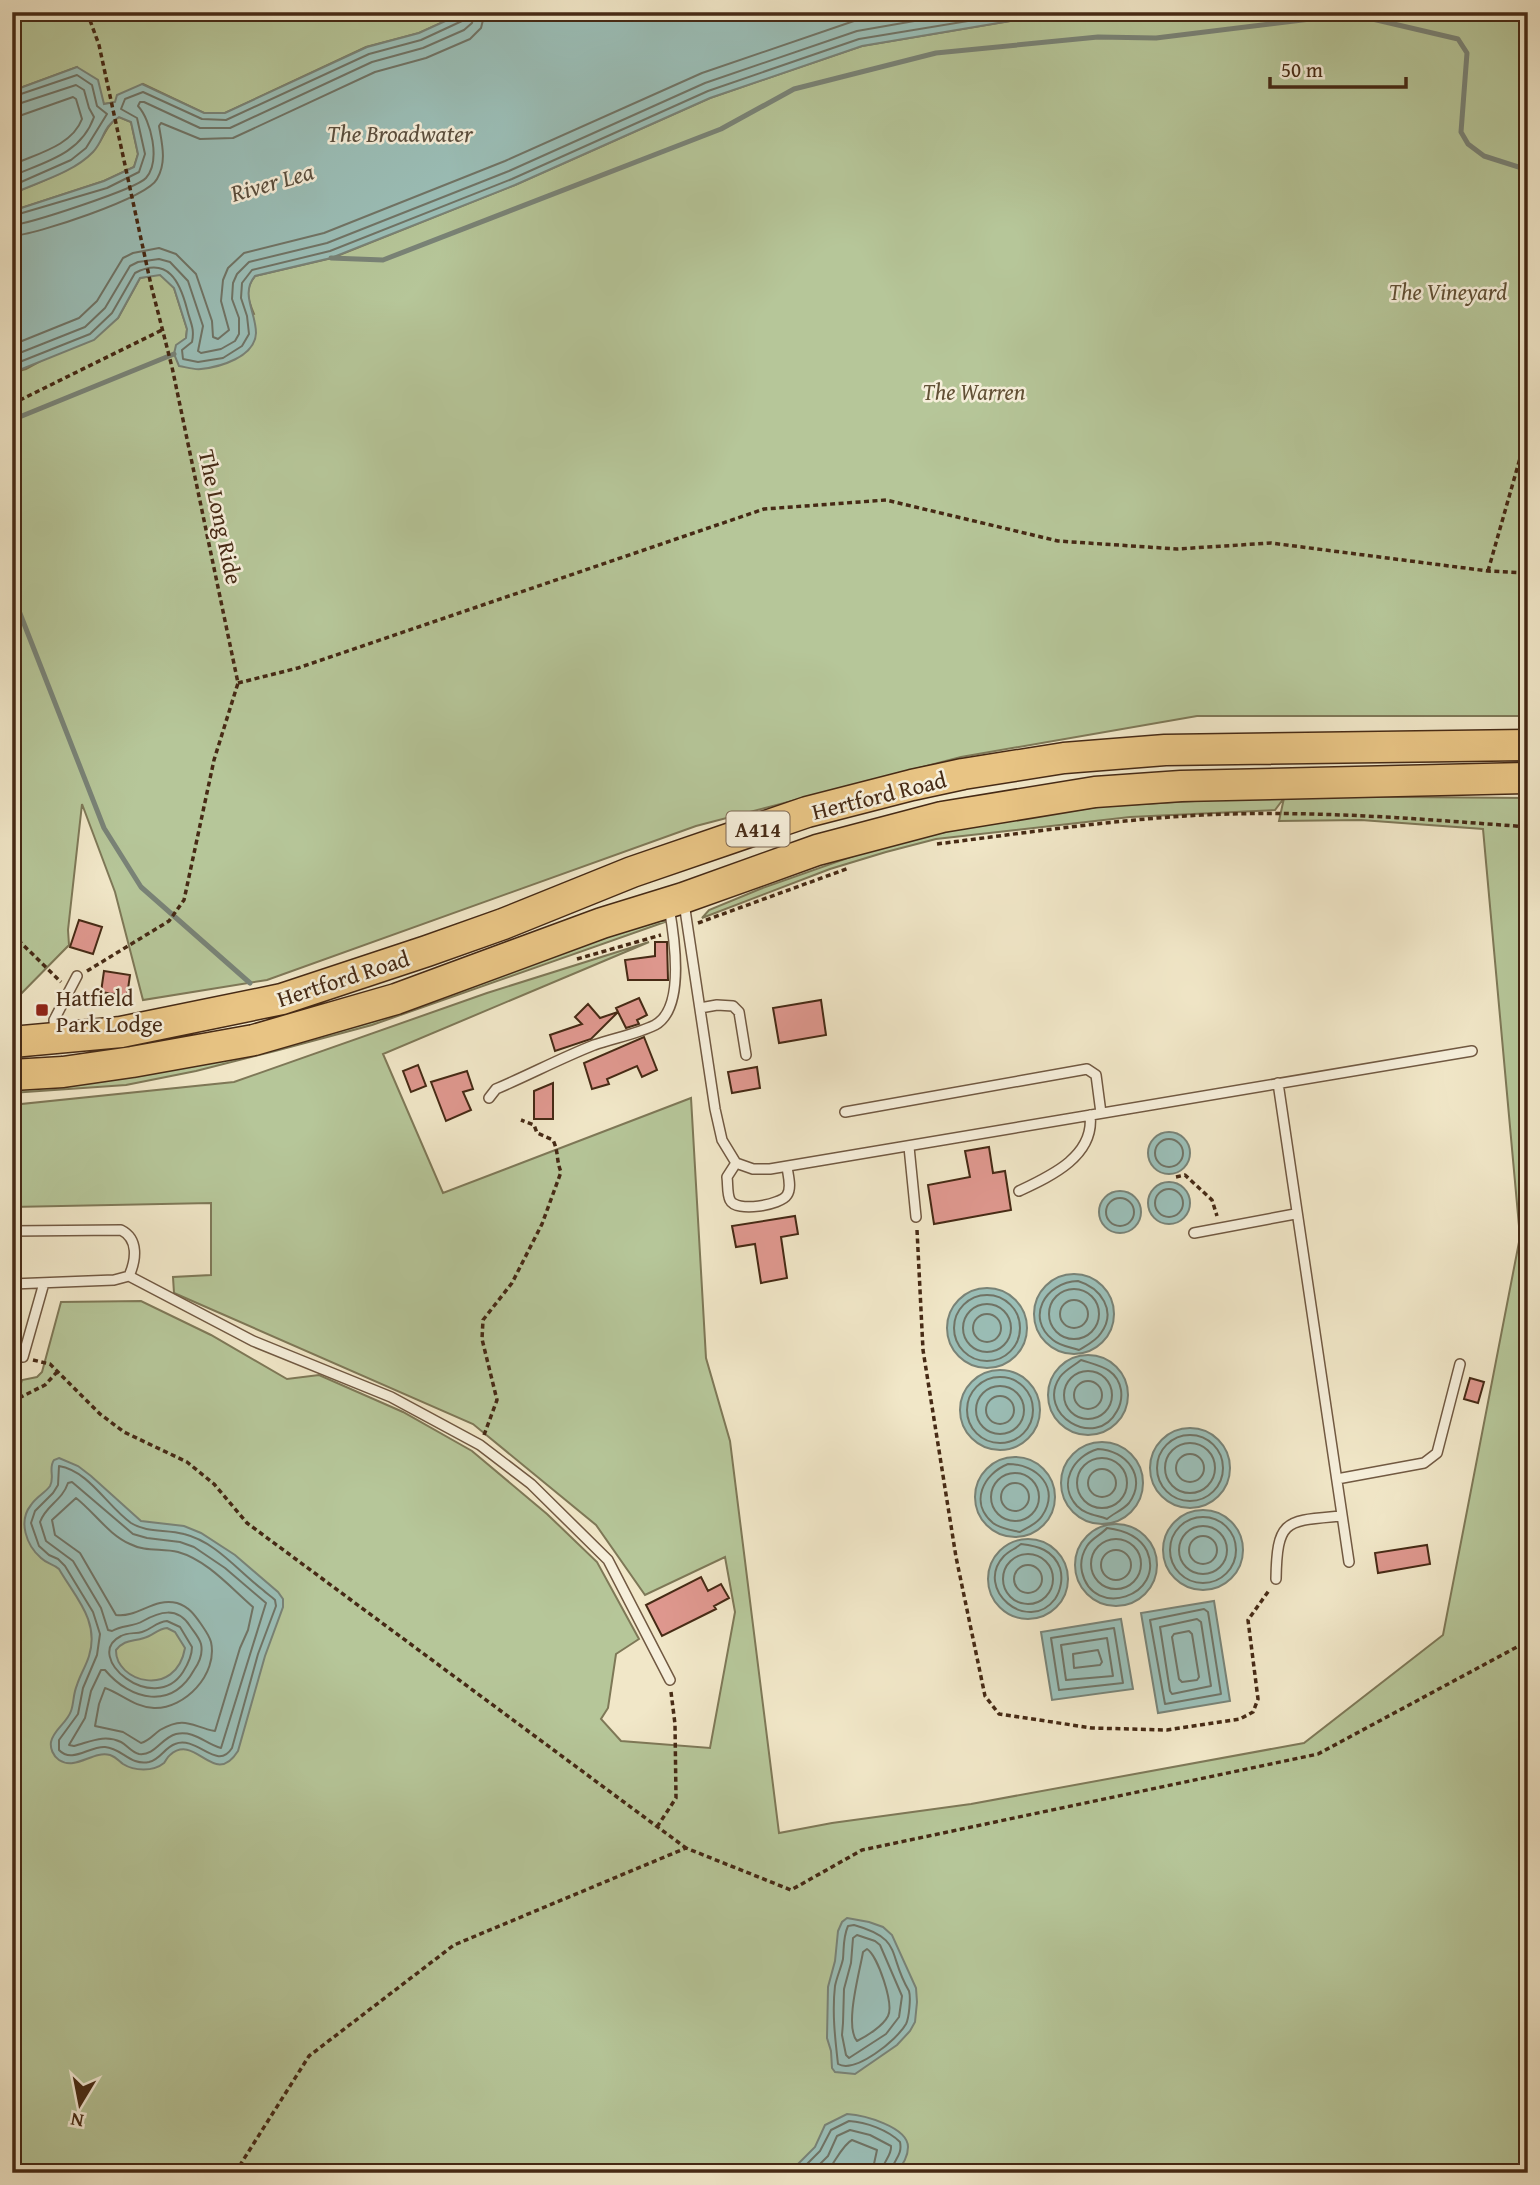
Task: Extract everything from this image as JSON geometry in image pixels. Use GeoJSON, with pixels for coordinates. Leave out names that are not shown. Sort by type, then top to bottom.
{"type":"FeatureCollection","features":[{"type":"Feature","properties":{"kind":"highway","name":"Hertford Road"},"geometry":{"type":"LineString","coordinates":[[12,1042],[121,1032],[282,999],[428,951],[632,872],[807,812],[963,774],[1064,758],[1165,750],[1528,746]]}},
{"type":"Feature","properties":{"kind":"highway","name":"Hertford Road"},"geometry":{"type":"LineString","coordinates":[[12,1075],[63,1072],[254,1040],[396,999],[602,923],[678,914],[817,850],[942,817],[1096,792],[1208,786],[1528,778]]}},
{"type":"Feature","properties":{"kind":"lane"},"geometry":{"type":"LineString","coordinates":[[678,914],[700,1008],[722,1140],[736,1163],[753,1169],[787,1167],[909,1147],[1472,1051]]}},
{"type":"Feature","properties":{"kind":"lane"},"geometry":{"type":"LineString","coordinates":[[489,1098],[496,1089],[594,1045],[657,1024],[665,1015],[671,1000],[675,979],[678,914]]}},
{"type":"Feature","properties":{"kind":"lane"},"geometry":{"type":"LineString","coordinates":[[55,1039],[54,1020],[78,976]]}},
{"type":"Feature","properties":{"kind":"lane"},"geometry":{"type":"LineString","coordinates":[[700,1008],[733,1006],[739,1012],[746,1055]]}},
{"type":"Feature","properties":{"kind":"lane"},"geometry":{"type":"LineString","coordinates":[[845,1112],[1087,1069],[1096,1075],[1096,1114],[1087,1143],[1064,1167],[1019,1191]]}},
{"type":"Feature","properties":{"kind":"lane"},"geometry":{"type":"LineString","coordinates":[[1278,1083],[1349,1562]]}},
{"type":"Feature","properties":{"kind":"lane"},"geometry":{"type":"LineString","coordinates":[[909,1147],[916,1217]]}},
{"type":"Feature","properties":{"kind":"lane"},"geometry":{"type":"LineString","coordinates":[[736,1163],[727,1177],[730,1200],[735,1205],[750,1207],[775,1203],[786,1197],[789,1189],[787,1167]]}},
{"type":"Feature","properties":{"kind":"lane"},"geometry":{"type":"LineString","coordinates":[[1194,1233],[1296,1214]]}},
{"type":"Feature","properties":{"kind":"lane"},"geometry":{"type":"LineString","coordinates":[[12,1231],[121,1230],[130,1235],[134,1244],[134,1264],[129,1276]]}},
{"type":"Feature","properties":{"kind":"lane"},"geometry":{"type":"LineString","coordinates":[[12,1284],[114,1280],[129,1276],[253,1341],[391,1397],[480,1445],[531,1484],[608,1560],[670,1680]]}},
{"type":"Feature","properties":{"kind":"lane"},"geometry":{"type":"LineString","coordinates":[[12,1354],[23,1357],[44,1283]]}},
{"type":"Feature","properties":{"kind":"lane"},"geometry":{"type":"LineString","coordinates":[[1337,1479],[1424,1463],[1437,1453],[1460,1364]]}},
{"type":"Feature","properties":{"kind":"lane"},"geometry":{"type":"LineString","coordinates":[[1276,1579],[1276,1550],[1281,1533],[1292,1523],[1342,1516]]}},
{"type":"Feature","properties":{"kind":"path","name":"The Long Ride"},"geometry":{"type":"LineString","coordinates":[[78,976],[169,921],[184,901],[214,760],[238,683],[172,368],[151,285],[99,45],[87,12]]}},
{"type":"Feature","properties":{"kind":"path"},"geometry":{"type":"LineString","coordinates":[[12,404],[162,330]]}},
{"type":"Feature","properties":{"kind":"path"},"geometry":{"type":"LineString","coordinates":[[1488,570],[1528,430]]}},
{"type":"Feature","properties":{"kind":"path"},"geometry":{"type":"LineString","coordinates":[[238,683],[298,668],[764,509],[886,500],[1058,541],[1177,549],[1271,543],[1528,573]]}},
{"type":"Feature","properties":{"kind":"path"},"geometry":{"type":"LineString","coordinates":[[926,846],[1172,817],[1270,814],[1419,817],[1528,827]]}},
{"type":"Feature","properties":{"kind":"path"},"geometry":{"type":"LineString","coordinates":[[568,962],[678,914],[851,867]]}},
{"type":"Feature","properties":{"kind":"path"},"geometry":{"type":"LineString","coordinates":[[12,934],[70,990]]}},
{"type":"Feature","properties":{"kind":"path"},"geometry":{"type":"LineString","coordinates":[[480,1445],[497,1400],[482,1339],[483,1320],[512,1283],[542,1224],[561,1172],[557,1162],[559,1155],[553,1140],[537,1133],[534,1125],[521,1120]]}},
{"type":"Feature","properties":{"kind":"path"},"geometry":{"type":"LineString","coordinates":[[1176,1177],[1185,1175],[1213,1200],[1220,1228]]}},
{"type":"Feature","properties":{"kind":"path"},"geometry":{"type":"LineString","coordinates":[[916,1217],[923,1350],[956,1557],[985,1696],[999,1714],[1092,1728],[1167,1730],[1240,1720],[1253,1712],[1258,1699],[1248,1620],[1276,1579]]}},
{"type":"Feature","properties":{"kind":"path"},"geometry":{"type":"LineString","coordinates":[[23,1357],[50,1364],[100,1414],[124,1432],[187,1462],[214,1484],[247,1523],[686,1848],[791,1890],[862,1850],[1318,1754],[1528,1641]]}},
{"type":"Feature","properties":{"kind":"path"},"geometry":{"type":"LineString","coordinates":[[12,1396],[19,1398],[45,1385],[57,1372]]}},
{"type":"Feature","properties":{"kind":"path"},"geometry":{"type":"LineString","coordinates":[[12,1479],[15,1415],[19,1398]]}},
{"type":"Feature","properties":{"kind":"path"},"geometry":{"type":"LineString","coordinates":[[657,1827],[676,1798],[675,1724],[670,1680]]}},
{"type":"Feature","properties":{"kind":"path"},"geometry":{"type":"LineString","coordinates":[[235,2173],[309,2056],[454,1945],[686,1848]]}},
{"type":"Feature","properties":{"kind":"green space"},"geometry":{"type":"Polygon","coordinates":[[[12,12],[465,12],[419,33],[366,47],[225,113],[204,113],[143,84],[116,102],[104,104],[77,67],[12,91],[12,12]]]}},
{"type":"Feature","properties":{"kind":"green space","name":"The Warren"},"geometry":{"type":"Polygon","coordinates":[[[1089,12],[1528,12],[1528,716],[1197,716],[961,757],[696,826],[267,980],[143,1000],[115,892],[82,804],[68,930],[69,945],[12,1003],[12,373],[26,369],[118,318],[140,278],[160,274],[174,288],[187,329],[186,338],[254,314],[248,295],[249,285],[255,276],[332,258],[515,185],[710,98],[862,46],[1016,20],[1089,12]]]}},
{"type":"Feature","properties":{"kind":"green space"},"geometry":{"type":"Polygon","coordinates":[[[119,117],[131,122],[138,154],[134,167],[104,181],[12,211],[12,194],[82,161],[95,149],[110,125],[119,117]]]}},
{"type":"Feature","properties":{"kind":"green space"},"geometry":{"type":"Polygon","coordinates":[[[1285,796],[1528,798],[1528,2173],[12,2173],[12,1414],[22,1380],[37,1377],[42,1372],[61,1302],[141,1301],[211,1335],[287,1379],[319,1375],[403,1412],[472,1451],[547,1514],[597,1562],[639,1639],[616,1654],[608,1708],[601,1719],[621,1741],[710,1748],[735,1612],[725,1557],[645,1595],[596,1525],[473,1424],[174,1293],[173,1277],[211,1275],[211,1203],[12,1207],[12,1105],[234,1082],[487,993],[649,942],[383,1054],[443,1193],[691,1098],[706,1358],[730,1441],[779,1833],[971,1804],[1304,1743],[1443,1635],[1520,1237],[1483,829],[1361,820],[1279,821],[1284,798],[1275,810],[1130,817],[936,839],[830,869],[702,918],[709,910],[760,889],[876,848],[979,824],[1105,806],[1285,796]]]}},
{"type":"Feature","properties":{"kind":"green space"},"geometry":{"type":"Polygon","coordinates":[[[651,919],[665,922],[372,1025],[196,1071],[126,1085],[12,1093],[12,1088],[90,1082],[651,919]]]}},
{"type":"Feature","properties":{"kind":"water","name":"The Broadwater"},"geometry":{"type":"Polygon","coordinates":[[[465,12],[1089,12],[1016,20],[862,46],[710,98],[515,185],[331,258],[255,276],[249,290],[256,333],[254,341],[243,354],[226,363],[198,369],[179,366],[174,354],[176,345],[186,338],[187,329],[174,288],[160,275],[140,278],[118,318],[94,340],[12,373],[12,211],[104,181],[134,167],[138,154],[131,122],[119,117],[106,129],[93,152],[76,166],[12,194],[12,91],[77,67],[98,80],[104,104],[115,102],[117,95],[142,84],[204,113],[225,113],[367,47],[419,33],[465,12]]]}},
{"type":"Feature","properties":{"kind":"water"},"geometry":{"type":"Polygon","coordinates":[[[1169,1132],[1184,1138],[1190,1153],[1184,1168],[1169,1174],[1154,1168],[1148,1153],[1154,1138],[1169,1132]]]}},
{"type":"Feature","properties":{"kind":"water"},"geometry":{"type":"Polygon","coordinates":[[[1169,1182],[1184,1188],[1190,1203],[1184,1218],[1169,1224],[1154,1218],[1148,1203],[1154,1188],[1169,1182]]]}},
{"type":"Feature","properties":{"kind":"water"},"geometry":{"type":"Polygon","coordinates":[[[1120,1191],[1135,1197],[1141,1212],[1135,1227],[1120,1233],[1105,1227],[1099,1212],[1105,1197],[1120,1191]]]}},
{"type":"Feature","properties":{"kind":"water"},"geometry":{"type":"Polygon","coordinates":[[[1066,1274],[1082,1274],[1103,1285],[1114,1306],[1114,1322],[1103,1343],[1082,1354],[1066,1354],[1052,1348],[1040,1336],[1034,1322],[1034,1306],[1040,1292],[1052,1280],[1066,1274]]]}},
{"type":"Feature","properties":{"kind":"water"},"geometry":{"type":"Polygon","coordinates":[[[979,1288],[995,1288],[1016,1299],[1027,1320],[1027,1336],[1016,1357],[995,1368],[979,1368],[965,1362],[953,1350],[947,1336],[947,1320],[953,1306],[965,1294],[979,1288]]]}},
{"type":"Feature","properties":{"kind":"water"},"geometry":{"type":"Polygon","coordinates":[[[1080,1355],[1096,1355],[1110,1362],[1121,1373],[1128,1387],[1125,1410],[1110,1428],[1096,1435],[1080,1435],[1066,1428],[1055,1417],[1048,1403],[1048,1387],[1055,1373],[1066,1362],[1080,1355]]]}},
{"type":"Feature","properties":{"kind":"water"},"geometry":{"type":"Polygon","coordinates":[[[992,1370],[1008,1370],[1029,1381],[1040,1402],[1040,1418],[1029,1439],[1008,1450],[992,1450],[978,1444],[966,1432],[960,1418],[960,1402],[966,1388],[978,1376],[992,1370]]]}},
{"type":"Feature","properties":{"kind":"water"},"geometry":{"type":"Polygon","coordinates":[[[1182,1428],[1198,1428],[1219,1439],[1230,1460],[1230,1476],[1219,1497],[1198,1508],[1182,1508],[1168,1502],[1156,1490],[1150,1476],[1150,1460],[1156,1446],[1168,1434],[1182,1428]]]}},
{"type":"Feature","properties":{"kind":"water"},"geometry":{"type":"Polygon","coordinates":[[[1102,1442],[1118,1446],[1131,1454],[1139,1467],[1143,1483],[1139,1499],[1131,1512],[1118,1520],[1102,1524],[1086,1520],[1073,1512],[1065,1499],[1061,1483],[1065,1467],[1073,1454],[1086,1446],[1102,1442]]]}},
{"type":"Feature","properties":{"kind":"water"},"geometry":{"type":"Polygon","coordinates":[[[1007,1457],[1023,1457],[1037,1464],[1048,1475],[1055,1489],[1052,1512],[1037,1530],[1023,1537],[1007,1537],[993,1530],[982,1519],[975,1505],[975,1489],[982,1475],[993,1464],[1007,1457]]]}},
{"type":"Feature","properties":{"kind":"water"},"geometry":{"type":"Polygon","coordinates":[[[59,1458],[78,1466],[141,1521],[184,1526],[201,1533],[235,1555],[283,1599],[283,1607],[265,1656],[238,1751],[229,1761],[213,1763],[188,1750],[179,1750],[160,1766],[144,1770],[127,1766],[110,1755],[97,1755],[78,1762],[65,1763],[54,1754],[51,1747],[52,1738],[71,1711],[92,1643],[89,1620],[84,1610],[59,1569],[43,1560],[31,1546],[24,1525],[27,1511],[33,1502],[50,1486],[54,1460],[59,1458]],[[167,1628],[122,1644],[116,1650],[118,1661],[135,1677],[147,1680],[170,1674],[179,1664],[185,1648],[175,1632],[167,1628]]]}},
{"type":"Feature","properties":{"kind":"water"},"geometry":{"type":"Polygon","coordinates":[[[1195,1510],[1211,1510],[1225,1516],[1237,1528],[1243,1542],[1243,1558],[1237,1572],[1225,1584],[1211,1590],[1195,1590],[1181,1584],[1169,1572],[1163,1558],[1163,1542],[1169,1528],[1181,1516],[1195,1510]]]}},
{"type":"Feature","properties":{"kind":"water"},"geometry":{"type":"Polygon","coordinates":[[[1116,1524],[1132,1527],[1145,1536],[1154,1549],[1157,1565],[1154,1581],[1145,1594],[1132,1603],[1116,1606],[1100,1603],[1087,1594],[1078,1581],[1075,1565],[1078,1549],[1087,1536],[1100,1527],[1116,1524]]]}},
{"type":"Feature","properties":{"kind":"water"},"geometry":{"type":"Polygon","coordinates":[[[1020,1539],[1036,1539],[1057,1550],[1068,1571],[1068,1587],[1057,1608],[1036,1619],[1020,1619],[1006,1613],[994,1601],[988,1587],[988,1571],[994,1557],[1006,1545],[1020,1539]]]}},
{"type":"Feature","properties":{"kind":"water"},"geometry":{"type":"Polygon","coordinates":[[[1214,1601],[1230,1701],[1158,1713],[1141,1613],[1214,1601]]]}},
{"type":"Feature","properties":{"kind":"water"},"geometry":{"type":"Polygon","coordinates":[[[1121,1619],[1133,1689],[1052,1700],[1041,1632],[1121,1619]]]}},
{"type":"Feature","properties":{"kind":"water"},"geometry":{"type":"Polygon","coordinates":[[[847,1918],[883,1927],[892,1935],[916,1988],[917,2002],[915,2022],[910,2031],[897,2045],[855,2074],[835,2072],[827,2038],[828,1987],[835,1961],[838,1931],[847,1918]]]}},
{"type":"Feature","properties":{"kind":"water"},"geometry":{"type":"Polygon","coordinates":[[[847,2114],[884,2123],[906,2140],[908,2151],[896,2173],[789,2173],[815,2147],[825,2125],[847,2114]]]}},
{"type":"Feature","properties":{"kind":"building"},"geometry":{"type":"Polygon","coordinates":[[[79,920],[102,927],[93,954],[70,947],[79,920]]]}},
{"type":"Feature","properties":{"kind":"building"},"geometry":{"type":"Polygon","coordinates":[[[655,942],[667,942],[668,980],[628,980],[625,960],[655,956],[655,942]]]}},
{"type":"Feature","properties":{"kind":"building"},"geometry":{"type":"Polygon","coordinates":[[[104,971],[130,975],[127,996],[101,992],[104,971]]]}},
{"type":"Feature","properties":{"kind":"building"},"geometry":{"type":"Polygon","coordinates":[[[639,998],[647,1015],[637,1020],[639,1024],[626,1028],[616,1008],[639,998]]]}},
{"type":"Feature","properties":{"kind":"building"},"geometry":{"type":"Polygon","coordinates":[[[821,1000],[826,1035],[779,1043],[773,1008],[821,1000]]]}},
{"type":"Feature","properties":{"kind":"building"},"geometry":{"type":"Polygon","coordinates":[[[588,1004],[600,1018],[618,1012],[591,1039],[555,1051],[550,1035],[582,1024],[575,1017],[588,1004]]]}},
{"type":"Feature","properties":{"kind":"building"},"geometry":{"type":"Polygon","coordinates":[[[644,1037],[657,1070],[642,1077],[637,1066],[607,1079],[609,1084],[592,1089],[584,1063],[644,1037]]]}},
{"type":"Feature","properties":{"kind":"building"},"geometry":{"type":"Polygon","coordinates":[[[418,1065],[426,1086],[411,1092],[403,1071],[418,1065]]]}},
{"type":"Feature","properties":{"kind":"building"},"geometry":{"type":"Polygon","coordinates":[[[757,1067],[760,1088],[732,1093],[728,1072],[757,1067]]]}},
{"type":"Feature","properties":{"kind":"building"},"geometry":{"type":"Polygon","coordinates":[[[467,1071],[473,1089],[463,1092],[471,1110],[446,1121],[431,1082],[467,1071]]]}},
{"type":"Feature","properties":{"kind":"building"},"geometry":{"type":"Polygon","coordinates":[[[553,1083],[553,1119],[534,1119],[534,1091],[553,1083]]]}},
{"type":"Feature","properties":{"kind":"building"},"geometry":{"type":"Polygon","coordinates":[[[989,1147],[993,1173],[1005,1171],[1011,1210],[934,1224],[928,1185],[970,1177],[965,1151],[989,1147]]]}},
{"type":"Feature","properties":{"kind":"building"},"geometry":{"type":"Polygon","coordinates":[[[795,1216],[798,1234],[781,1237],[787,1278],[761,1283],[755,1244],[736,1247],[732,1226],[795,1216]]]}},
{"type":"Feature","properties":{"kind":"building"},"geometry":{"type":"Polygon","coordinates":[[[1470,1378],[1484,1382],[1478,1403],[1464,1399],[1470,1378]]]}},
{"type":"Feature","properties":{"kind":"building"},"geometry":{"type":"Polygon","coordinates":[[[1427,1545],[1430,1564],[1378,1573],[1375,1553],[1427,1545]]]}},
{"type":"Feature","properties":{"kind":"building"},"geometry":{"type":"Polygon","coordinates":[[[701,1577],[708,1591],[721,1584],[729,1598],[714,1606],[716,1609],[662,1636],[646,1605],[701,1577]]]}},
{"type":"Feature","properties":{"kind":"waterway"},"geometry":{"type":"LineString","coordinates":[[331,258],[383,260],[721,129],[794,89],[936,53],[1098,37],[1156,38],[1351,14],[1458,39],[1467,53],[1461,132],[1468,144],[1484,156],[1528,170]]}},
{"type":"Feature","properties":{"kind":"waterway"},"geometry":{"type":"LineString","coordinates":[[12,420],[174,354]]}},
{"type":"Feature","properties":{"kind":"waterway"},"geometry":{"type":"LineString","coordinates":[[12,593],[104,828],[141,887],[250,983]]}},
{"type":"Feature","properties":{"kind":"place","name":"Hatfield Park Lodge"},"geometry":{"type":"Point","coordinates":[42,1010]}},
{"type":"Feature","properties":{"kind":"water label","name":"River Lea"},"geometry":{"type":"Point","coordinates":[272,182]}},
{"type":"Feature","properties":{"kind":"park label","name":"The Vineyard"},"geometry":{"type":"Point","coordinates":[1448,291]}}]}
